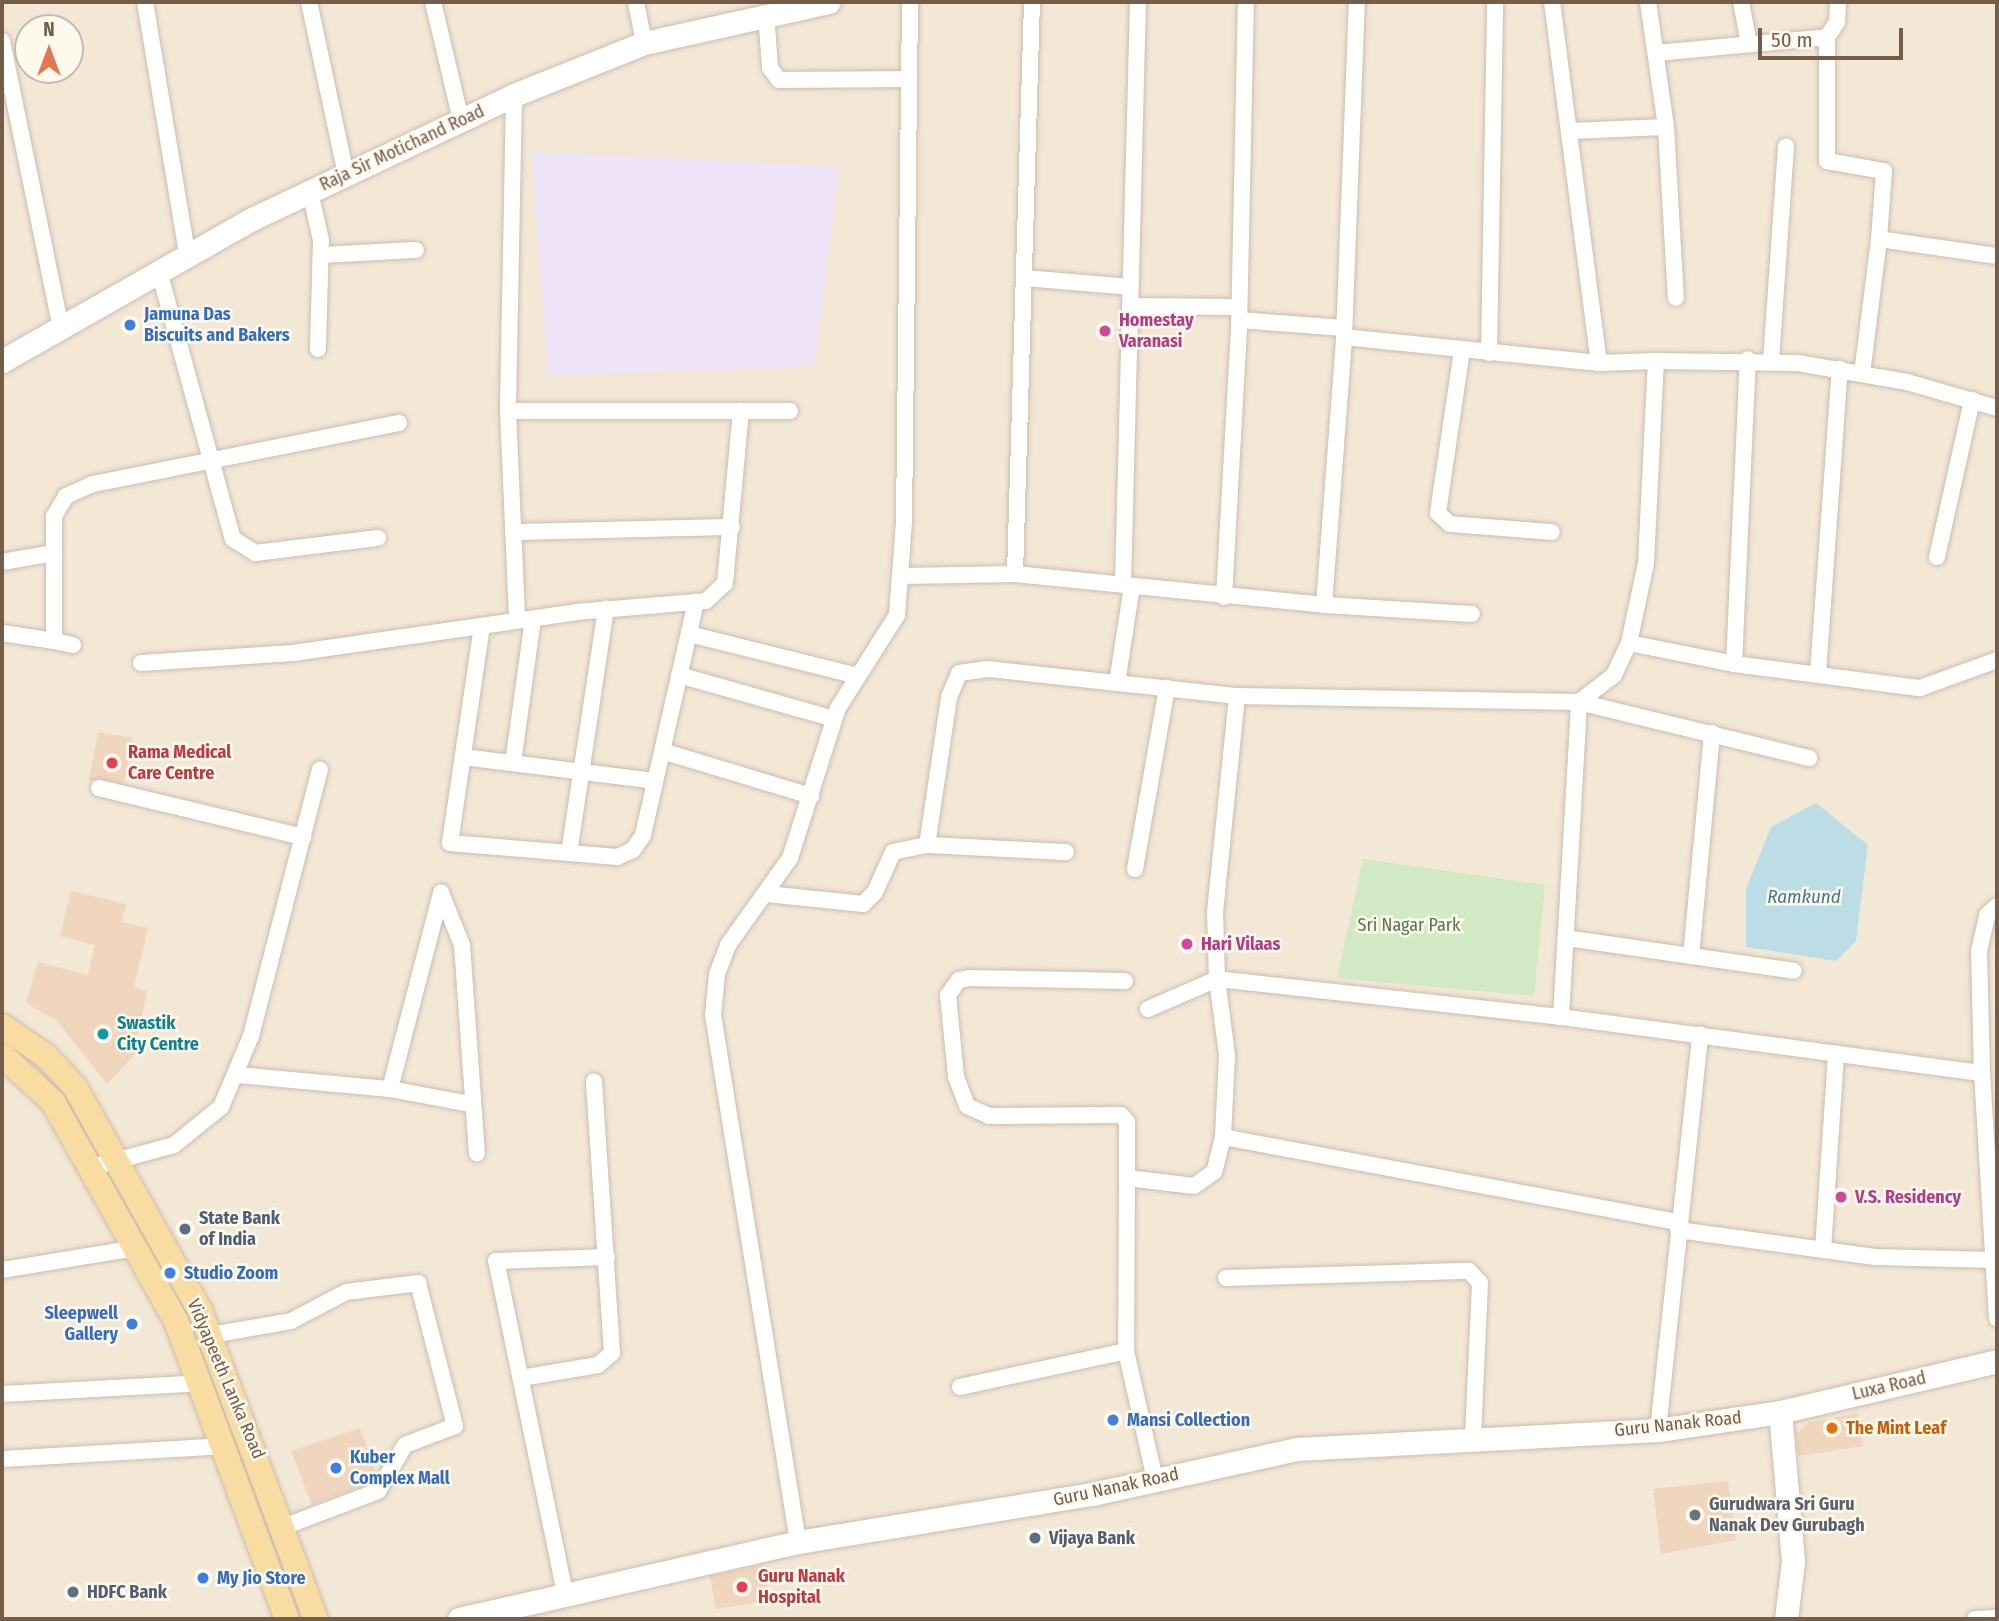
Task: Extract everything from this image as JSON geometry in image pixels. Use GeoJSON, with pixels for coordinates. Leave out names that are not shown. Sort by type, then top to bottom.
{"type":"FeatureCollection","features":[{"type":"Feature","properties":{"kind":"main road","name":"Vidyapeeth Lanka Road"},"geometry":{"type":"LineString","coordinates":[[2,1026],[46,1056],[75,1087],[120,1161],[211,1335],[316,1619]]}},
{"type":"Feature","properties":{"kind":"main road","name":"Vidyapeeth Lanka Road"},"geometry":{"type":"LineString","coordinates":[[2,1055],[53,1102],[93,1167],[136,1248],[202,1383],[227,1446],[286,1619]]}},
{"type":"Feature","properties":{"kind":"street"},"geometry":{"type":"LineString","coordinates":[[145,2],[187,254]]}},
{"type":"Feature","properties":{"kind":"street"},"geometry":{"type":"LineString","coordinates":[[309,2],[346,175]]}},
{"type":"Feature","properties":{"kind":"street"},"geometry":{"type":"LineString","coordinates":[[433,2],[461,120]]}},
{"type":"Feature","properties":{"kind":"street"},"geometry":{"type":"LineString","coordinates":[[636,2],[645,43]]}},
{"type":"Feature","properties":{"kind":"street","name":"Raja Sir Motichand Road"},"geometry":{"type":"LineString","coordinates":[[2,361],[187,254],[514,95],[645,43],[766,13],[829,2]]}},
{"type":"Feature","properties":{"kind":"street"},"geometry":{"type":"LineString","coordinates":[[798,1542],[713,1015],[728,945],[767,894],[790,858],[834,719],[857,676],[897,615],[901,576],[910,2]]}},
{"type":"Feature","properties":{"kind":"street"},"geometry":{"type":"LineString","coordinates":[[1015,575],[1032,2]]}},
{"type":"Feature","properties":{"kind":"street"},"geometry":{"type":"LineString","coordinates":[[1117,683],[1128,585],[1130,306],[1138,2]]}},
{"type":"Feature","properties":{"kind":"street"},"geometry":{"type":"LineString","coordinates":[[1224,597],[1239,314],[1246,2]]}},
{"type":"Feature","properties":{"kind":"street"},"geometry":{"type":"LineString","coordinates":[[1324,604],[1344,332],[1357,2]]}},
{"type":"Feature","properties":{"kind":"street"},"geometry":{"type":"LineString","coordinates":[[1489,353],[1495,2]]}},
{"type":"Feature","properties":{"kind":"street"},"geometry":{"type":"LineString","coordinates":[[1552,2],[1599,363]]}},
{"type":"Feature","properties":{"kind":"street"},"geometry":{"type":"LineString","coordinates":[[1648,2],[1666,127],[1676,298]]}},
{"type":"Feature","properties":{"kind":"street"},"geometry":{"type":"LineString","coordinates":[[1741,2],[1749,44]]}},
{"type":"Feature","properties":{"kind":"street"},"geometry":{"type":"LineString","coordinates":[[1838,2],[1837,22],[1828,37],[1826,157],[1832,163],[1884,171],[1879,239],[1862,374]]}},
{"type":"Feature","properties":{"kind":"street"},"geometry":{"type":"LineString","coordinates":[[766,13],[770,68],[779,80],[909,79]]}},
{"type":"Feature","properties":{"kind":"street"},"geometry":{"type":"LineString","coordinates":[[1656,53],[1828,37]]}},
{"type":"Feature","properties":{"kind":"street"},"geometry":{"type":"LineString","coordinates":[[2,41],[61,329]]}},
{"type":"Feature","properties":{"kind":"street"},"geometry":{"type":"LineString","coordinates":[[513,763],[525,620],[513,532],[508,411],[514,95]]}},
{"type":"Feature","properties":{"kind":"street"},"geometry":{"type":"LineString","coordinates":[[1570,131],[1666,127]]}},
{"type":"Feature","properties":{"kind":"street"},"geometry":{"type":"LineString","coordinates":[[1771,361],[1786,147]]}},
{"type":"Feature","properties":{"kind":"street"},"geometry":{"type":"LineString","coordinates":[[310,192],[321,256],[318,349]]}},
{"type":"Feature","properties":{"kind":"street"},"geometry":{"type":"LineString","coordinates":[[1879,239],[1997,256]]}},
{"type":"Feature","properties":{"kind":"street"},"geometry":{"type":"LineString","coordinates":[[321,256],[416,250]]}},
{"type":"Feature","properties":{"kind":"street"},"geometry":{"type":"LineString","coordinates":[[159,271],[228,528],[246,551],[378,538]]}},
{"type":"Feature","properties":{"kind":"street"},"geometry":{"type":"LineString","coordinates":[[1025,278],[1131,287]]}},
{"type":"Feature","properties":{"kind":"street"},"geometry":{"type":"LineString","coordinates":[[1130,306],[1239,314],[1462,350],[1599,363],[1748,359],[1840,369],[1997,408]]}},
{"type":"Feature","properties":{"kind":"street"},"geometry":{"type":"LineString","coordinates":[[1462,350],[1437,513],[1450,524],[1552,532]]}},
{"type":"Feature","properties":{"kind":"street"},"geometry":{"type":"LineString","coordinates":[[1734,664],[1748,359]]}},
{"type":"Feature","properties":{"kind":"street"},"geometry":{"type":"LineString","coordinates":[[1579,702],[1602,689],[1629,643],[1646,563],[1657,361]]}},
{"type":"Feature","properties":{"kind":"street"},"geometry":{"type":"LineString","coordinates":[[1818,673],[1840,369]]}},
{"type":"Feature","properties":{"kind":"street"},"geometry":{"type":"LineString","coordinates":[[1937,558],[1972,400]]}},
{"type":"Feature","properties":{"kind":"street"},"geometry":{"type":"LineString","coordinates":[[508,411],[790,411]]}},
{"type":"Feature","properties":{"kind":"street"},"geometry":{"type":"LineString","coordinates":[[141,663],[293,653],[606,609],[696,602],[719,593],[725,583],[732,527],[741,411]]}},
{"type":"Feature","properties":{"kind":"street"},"geometry":{"type":"LineString","coordinates":[[54,641],[54,516],[66,496],[93,484],[399,424]]}},
{"type":"Feature","properties":{"kind":"street"},"geometry":{"type":"LineString","coordinates":[[513,532],[732,527]]}},
{"type":"Feature","properties":{"kind":"street"},"geometry":{"type":"LineString","coordinates":[[2,562],[54,553]]}},
{"type":"Feature","properties":{"kind":"street"},"geometry":{"type":"LineString","coordinates":[[901,576],[1015,575],[1224,597],[1472,614]]}},
{"type":"Feature","properties":{"kind":"street"},"geometry":{"type":"LineString","coordinates":[[482,626],[450,843],[617,857],[633,850],[643,835],[696,602]]}},
{"type":"Feature","properties":{"kind":"street"},"geometry":{"type":"LineString","coordinates":[[569,853],[606,609]]}},
{"type":"Feature","properties":{"kind":"street"},"geometry":{"type":"LineString","coordinates":[[2,633],[73,645]]}},
{"type":"Feature","properties":{"kind":"street"},"geometry":{"type":"LineString","coordinates":[[689,634],[857,676]]}},
{"type":"Feature","properties":{"kind":"street"},"geometry":{"type":"LineString","coordinates":[[1629,643],[1734,664],[1920,688],[1997,660]]}},
{"type":"Feature","properties":{"kind":"street"},"geometry":{"type":"LineString","coordinates":[[927,845],[949,697],[959,673],[989,669],[1237,696],[1579,702],[1809,758]]}},
{"type":"Feature","properties":{"kind":"street"},"geometry":{"type":"LineString","coordinates":[[679,675],[834,719]]}},
{"type":"Feature","properties":{"kind":"street"},"geometry":{"type":"LineString","coordinates":[[1135,869],[1167,688]]}},
{"type":"Feature","properties":{"kind":"street"},"geometry":{"type":"LineString","coordinates":[[1127,1178],[1194,1186],[1214,1172],[1223,1137],[1227,1055],[1217,979],[1215,912],[1237,696]]}},
{"type":"Feature","properties":{"kind":"street"},"geometry":{"type":"LineString","coordinates":[[1561,1017],[1579,702]]}},
{"type":"Feature","properties":{"kind":"street"},"geometry":{"type":"LineString","coordinates":[[1691,956],[1712,733]]}},
{"type":"Feature","properties":{"kind":"street"},"geometry":{"type":"LineString","coordinates":[[662,751],[811,796]]}},
{"type":"Feature","properties":{"kind":"street"},"geometry":{"type":"LineString","coordinates":[[463,757],[581,774],[655,781]]}},
{"type":"Feature","properties":{"kind":"street"},"geometry":{"type":"LineString","coordinates":[[93,1167],[120,1161],[199,1131],[238,1075],[320,770]]}},
{"type":"Feature","properties":{"kind":"street"},"geometry":{"type":"LineString","coordinates":[[99,788],[303,837]]}},
{"type":"Feature","properties":{"kind":"street"},"geometry":{"type":"LineString","coordinates":[[767,894],[863,904],[875,892],[892,852],[927,845],[1066,852]]}},
{"type":"Feature","properties":{"kind":"street"},"geometry":{"type":"LineString","coordinates":[[390,1089],[441,893],[462,945],[470,1104],[477,1153]]}},
{"type":"Feature","properties":{"kind":"street"},"geometry":{"type":"LineString","coordinates":[[1997,906],[1987,915],[1979,951],[1997,1319]]}},
{"type":"Feature","properties":{"kind":"street"},"geometry":{"type":"LineString","coordinates":[[1566,938],[1794,971]]}},
{"type":"Feature","properties":{"kind":"street"},"geometry":{"type":"LineString","coordinates":[[1125,981],[970,978],[951,986],[948,995],[956,1077],[967,1106],[989,1116],[1121,1115],[1127,1122],[1126,1351],[1155,1480]]}},
{"type":"Feature","properties":{"kind":"street"},"geometry":{"type":"LineString","coordinates":[[1148,1009],[1217,979],[1700,1034],[1983,1073]]}},
{"type":"Feature","properties":{"kind":"street"},"geometry":{"type":"LineString","coordinates":[[1658,1430],[1700,1034]]}},
{"type":"Feature","properties":{"kind":"street"},"geometry":{"type":"LineString","coordinates":[[1823,1250],[1836,1053]]}},
{"type":"Feature","properties":{"kind":"street"},"geometry":{"type":"LineString","coordinates":[[238,1075],[390,1089],[470,1104]]}},
{"type":"Feature","properties":{"kind":"street"},"geometry":{"type":"LineString","coordinates":[[521,1378],[608,1360],[613,1345],[594,1082]]}},
{"type":"Feature","properties":{"kind":"street"},"geometry":{"type":"LineString","coordinates":[[1223,1137],[1678,1226],[1823,1250],[1994,1260]]}},
{"type":"Feature","properties":{"kind":"street"},"geometry":{"type":"LineString","coordinates":[[2,1270],[136,1248]]}},
{"type":"Feature","properties":{"kind":"street"},"geometry":{"type":"LineString","coordinates":[[566,1598],[496,1261],[607,1257]]}},
{"type":"Feature","properties":{"kind":"street"},"geometry":{"type":"LineString","coordinates":[[1226,1278],[1448,1268],[1476,1276],[1473,1438]]}},
{"type":"Feature","properties":{"kind":"street"},"geometry":{"type":"LineString","coordinates":[[211,1335],[291,1321],[345,1292],[418,1283],[455,1426],[405,1445],[377,1491],[283,1527]]}},
{"type":"Feature","properties":{"kind":"street"},"geometry":{"type":"LineString","coordinates":[[960,1387],[1126,1351]]}},
{"type":"Feature","properties":{"kind":"street","name":"Luxa Road"},"geometry":{"type":"LineString","coordinates":[[1780,1412],[1997,1361]]}},
{"type":"Feature","properties":{"kind":"street"},"geometry":{"type":"LineString","coordinates":[[2,1394],[202,1383]]}},
{"type":"Feature","properties":{"kind":"street"},"geometry":{"type":"LineString","coordinates":[[1780,1412],[1793,1561],[1786,1619]]}},
{"type":"Feature","properties":{"kind":"street","name":"Guru Nanak Road"},"geometry":{"type":"LineString","coordinates":[[459,1619],[566,1598],[798,1542],[1155,1480],[1297,1449],[1658,1430],[1780,1412]]}},
{"type":"Feature","properties":{"kind":"street"},"geometry":{"type":"LineString","coordinates":[[2,1459],[227,1446]]}},
{"type":"Feature","properties":{"kind":"street"},"geometry":{"type":"LineString","coordinates":[[1975,1619],[1997,1618]]}},
{"type":"Feature","properties":{"kind":"shaded area"},"geometry":{"type":"Polygon","coordinates":[[[2,2],[1997,2],[1997,1619],[2,1619],[2,2]]]}},
{"type":"Feature","properties":{"kind":"shaded area"},"geometry":{"type":"Polygon","coordinates":[[[532,152],[839,166],[814,366],[548,376],[532,152]]]}},
{"type":"Feature","properties":{"kind":"green space","name":"Sri Nagar Park"},"geometry":{"type":"Polygon","coordinates":[[[1363,859],[1545,885],[1534,996],[1337,978],[1363,859]]]}},
{"type":"Feature","properties":{"kind":"water","name":"Ramkund"},"geometry":{"type":"Polygon","coordinates":[[[1816,803],[1868,845],[1856,941],[1836,961],[1746,947],[1746,889],[1771,827],[1816,803]]]}},
{"type":"Feature","properties":{"kind":"building"},"geometry":{"type":"Polygon","coordinates":[[[98,732],[132,738],[124,783],[89,780],[98,732]]]}},
{"type":"Feature","properties":{"kind":"building","name":"Swastik City Centre"},"geometry":{"type":"Polygon","coordinates":[[[71,891],[126,904],[122,922],[148,928],[134,987],[147,991],[134,1056],[107,1084],[56,1020],[26,1003],[38,962],[88,975],[95,945],[60,936],[71,891]]]}},
{"type":"Feature","properties":{"kind":"building","name":"The Mint Leaf"},"geometry":{"type":"Polygon","coordinates":[[[1858,1413],[1863,1446],[1799,1456],[1796,1434],[1810,1422],[1858,1413]]]}},
{"type":"Feature","properties":{"kind":"building","name":"Kuber Complex Mall"},"geometry":{"type":"Polygon","coordinates":[[[360,1428],[376,1473],[371,1482],[312,1505],[291,1451],[360,1428]]]}},
{"type":"Feature","properties":{"kind":"building","name":"Gurudwara Sri Guru Nanak Dev Gurubagh"},"geometry":{"type":"Polygon","coordinates":[[[1728,1481],[1736,1540],[1661,1554],[1653,1489],[1728,1481]]]}},
{"type":"Feature","properties":{"kind":"building"},"geometry":{"type":"Polygon","coordinates":[[[763,1565],[770,1600],[716,1609],[710,1576],[763,1565]]]}},
{"type":"Feature","properties":{"kind":"place","name":"Jamuna Das Biscuits and Bakers"},"geometry":{"type":"Point","coordinates":[130,325]}},
{"type":"Feature","properties":{"kind":"place","name":"Homestay Varanasi"},"geometry":{"type":"Point","coordinates":[1105,331]}},
{"type":"Feature","properties":{"kind":"place","name":"Rama Medical Care Centre"},"geometry":{"type":"Point","coordinates":[112,763]}},
{"type":"Feature","properties":{"kind":"place","name":"Hari Vilaas"},"geometry":{"type":"Point","coordinates":[1187,944]}},
{"type":"Feature","properties":{"kind":"place","name":"Swastik City Centre"},"geometry":{"type":"Point","coordinates":[103,1034]}},
{"type":"Feature","properties":{"kind":"place","name":"V.S. Residency"},"geometry":{"type":"Point","coordinates":[1841,1197]}},
{"type":"Feature","properties":{"kind":"place","name":"State Bank of India"},"geometry":{"type":"Point","coordinates":[185,1229]}},
{"type":"Feature","properties":{"kind":"place","name":"Studio Zoom"},"geometry":{"type":"Point","coordinates":[170,1273]}},
{"type":"Feature","properties":{"kind":"place","name":"Sleepwell Gallery"},"geometry":{"type":"Point","coordinates":[132,1324]}},
{"type":"Feature","properties":{"kind":"place","name":"Mansi Collection"},"geometry":{"type":"Point","coordinates":[1113,1420]}},
{"type":"Feature","properties":{"kind":"place","name":"The Mint Leaf"},"geometry":{"type":"Point","coordinates":[1832,1428]}},
{"type":"Feature","properties":{"kind":"place","name":"Kuber Complex Mall"},"geometry":{"type":"Point","coordinates":[336,1468]}},
{"type":"Feature","properties":{"kind":"place","name":"Gurudwara Sri Guru Nanak Dev Gurubagh"},"geometry":{"type":"Point","coordinates":[1695,1515]}},
{"type":"Feature","properties":{"kind":"place","name":"Vijaya Bank"},"geometry":{"type":"Point","coordinates":[1035,1538]}},
{"type":"Feature","properties":{"kind":"place","name":"My Jio Store"},"geometry":{"type":"Point","coordinates":[203,1578]}},
{"type":"Feature","properties":{"kind":"place","name":"Guru Nanak Hospital"},"geometry":{"type":"Point","coordinates":[742,1587]}},
{"type":"Feature","properties":{"kind":"place","name":"HDFC Bank"},"geometry":{"type":"Point","coordinates":[73,1592]}}]}
